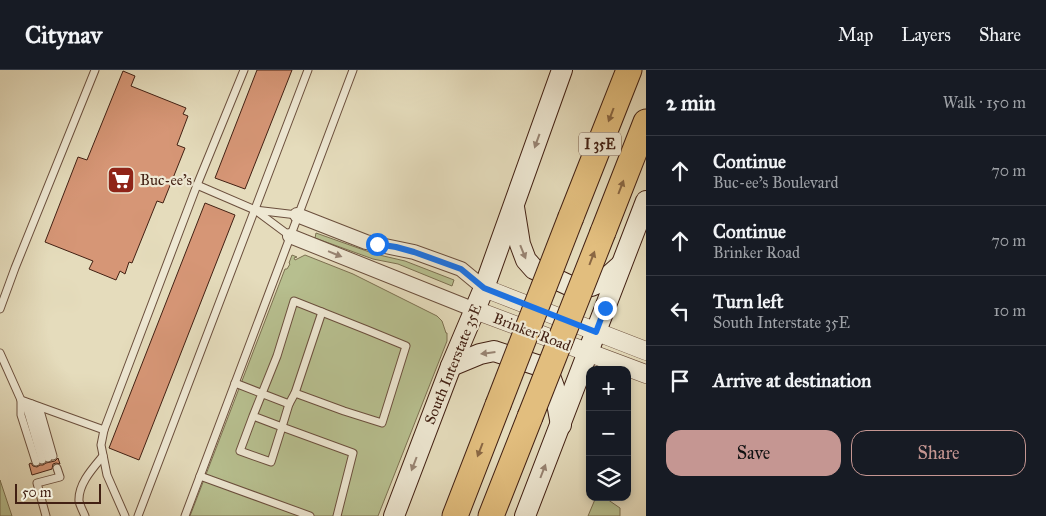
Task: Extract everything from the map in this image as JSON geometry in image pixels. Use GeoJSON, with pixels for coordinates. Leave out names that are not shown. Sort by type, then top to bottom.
{"type":"FeatureCollection","features":[{"type":"Feature","properties":{"kind":"highway","name":"I 35E"},"geometry":{"type":"LineString","coordinates":[[455,516],[629,70]]}},
{"type":"Feature","properties":{"kind":"highway","name":"I 35E"},"geometry":{"type":"LineString","coordinates":[[491,516],[646,122]]}},
{"type":"Feature","properties":{"kind":"main road","name":"South Interstate 35E"},"geometry":{"type":"LineString","coordinates":[[394,516],[451,366],[484,288],[562,70]]}},
{"type":"Feature","properties":{"kind":"main road"},"geometry":{"type":"LineString","coordinates":[[525,516],[646,201]]}},
{"type":"Feature","properties":{"kind":"main road"},"geometry":{"type":"LineString","coordinates":[[514,205],[520,244],[526,260],[534,270],[577,289],[604,281],[622,264]]}},
{"type":"Feature","properties":{"kind":"main road"},"geometry":{"type":"LineString","coordinates":[[451,366],[480,354],[494,351],[540,366],[550,376],[554,387],[561,426]]}},
{"type":"Feature","properties":{"kind":"street"},"geometry":{"type":"LineString","coordinates":[[297,215],[366,242],[414,252],[461,269],[484,288]]}},
{"type":"Feature","properties":{"kind":"street"},"geometry":{"type":"LineString","coordinates":[[290,236],[475,310]]}},
{"type":"Feature","properties":{"kind":"street","name":"Brinker Road"},"geometry":{"type":"LineString","coordinates":[[484,288],[646,351]]}},
{"type":"Feature","properties":{"kind":"street","name":"Brinker Road"},"geometry":{"type":"LineString","coordinates":[[475,310],[646,374]]}},
{"type":"Feature","properties":{"kind":"lane"},"geometry":{"type":"LineString","coordinates":[[0,309],[14,268],[94,70]]}},
{"type":"Feature","properties":{"kind":"lane"},"geometry":{"type":"LineString","coordinates":[[125,516],[107,474],[101,445],[104,430],[197,185],[244,70]]}},
{"type":"Feature","properties":{"kind":"lane"},"geometry":{"type":"LineString","coordinates":[[138,516],[308,70]]}},
{"type":"Feature","properties":{"kind":"lane"},"geometry":{"type":"LineString","coordinates":[[185,516],[353,70]]}},
{"type":"Feature","properties":{"kind":"lane"},"geometry":{"type":"LineString","coordinates":[[197,185],[255,210],[290,236]]}},
{"type":"Feature","properties":{"kind":"lane"},"geometry":{"type":"LineString","coordinates":[[255,210],[297,215]]}},
{"type":"Feature","properties":{"kind":"lane"},"geometry":{"type":"LineString","coordinates":[[295,393],[382,423],[406,346],[322,312],[294,301],[276,356],[240,451],[271,462],[289,404],[295,393],[322,312]]}},
{"type":"Feature","properties":{"kind":"lane"},"geometry":{"type":"LineString","coordinates":[[0,353],[29,403],[45,459],[22,415],[29,403]]}},
{"type":"Feature","properties":{"kind":"lane"},"geometry":{"type":"LineString","coordinates":[[235,382],[289,404]]}},
{"type":"Feature","properties":{"kind":"lane"},"geometry":{"type":"LineString","coordinates":[[29,403],[104,430]]}},
{"type":"Feature","properties":{"kind":"lane"},"geometry":{"type":"LineString","coordinates":[[254,416],[353,453],[337,516]]}},
{"type":"Feature","properties":{"kind":"lane"},"geometry":{"type":"LineString","coordinates":[[85,516],[79,501],[81,488],[88,474],[103,456]]}},
{"type":"Feature","properties":{"kind":"lane"},"geometry":{"type":"LineString","coordinates":[[46,516],[37,483],[60,477],[48,470],[48,480]]}},
{"type":"Feature","properties":{"kind":"lane"},"geometry":{"type":"LineString","coordinates":[[200,476],[310,516]]}},
{"type":"Feature","properties":{"kind":"green space"},"geometry":{"type":"Polygon","coordinates":[[[316,233],[375,254],[405,261],[454,280],[452,286],[398,264],[373,259],[315,238],[316,233]]]}},
{"type":"Feature","properties":{"kind":"green space"},"geometry":{"type":"Polygon","coordinates":[[[292,255],[297,257],[294,258],[295,260],[305,255],[353,274],[437,316],[442,321],[447,333],[447,341],[378,516],[190,516],[285,269],[290,264],[292,255]]]}},
{"type":"Feature","properties":{"kind":"green space"},"geometry":{"type":"Polygon","coordinates":[[[0,480],[12,516],[0,516],[0,480]]]}},
{"type":"Feature","properties":{"kind":"green space"},"geometry":{"type":"Polygon","coordinates":[[[594,501],[610,501],[620,508],[620,516],[588,516],[594,501]]]}},
{"type":"Feature","properties":{"kind":"building"},"geometry":{"type":"Polygon","coordinates":[[[257,70],[292,70],[245,189],[215,178],[257,70]]]}},
{"type":"Feature","properties":{"kind":"building","name":"Buc-ee's"},"geometry":{"type":"Polygon","coordinates":[[[123,71],[135,76],[131,86],[186,108],[183,114],[188,116],[177,145],[185,148],[163,203],[157,201],[132,263],[129,262],[125,274],[120,271],[116,280],[89,269],[93,261],[45,242],[78,157],[87,160],[123,71]]]}},
{"type":"Feature","properties":{"kind":"building"},"geometry":{"type":"Polygon","coordinates":[[[205,203],[235,215],[139,460],[109,448],[205,203]]]}},
{"type":"Feature","properties":{"kind":"building"},"geometry":{"type":"Polygon","coordinates":[[[58,458],[60,464],[53,464],[52,469],[32,475],[29,464],[31,463],[37,467],[55,461],[58,458]]]}},
{"type":"Feature","properties":{"kind":"place","name":"Buc-ee's"},"geometry":{"type":"Point","coordinates":[121,180]}},
{"type":"Feature","properties":{"kind":"route"},"geometry":{"type":"LineString","coordinates":[[377,244],[414,252],[461,269],[484,288],[596,332],[605,308]]}}]}
